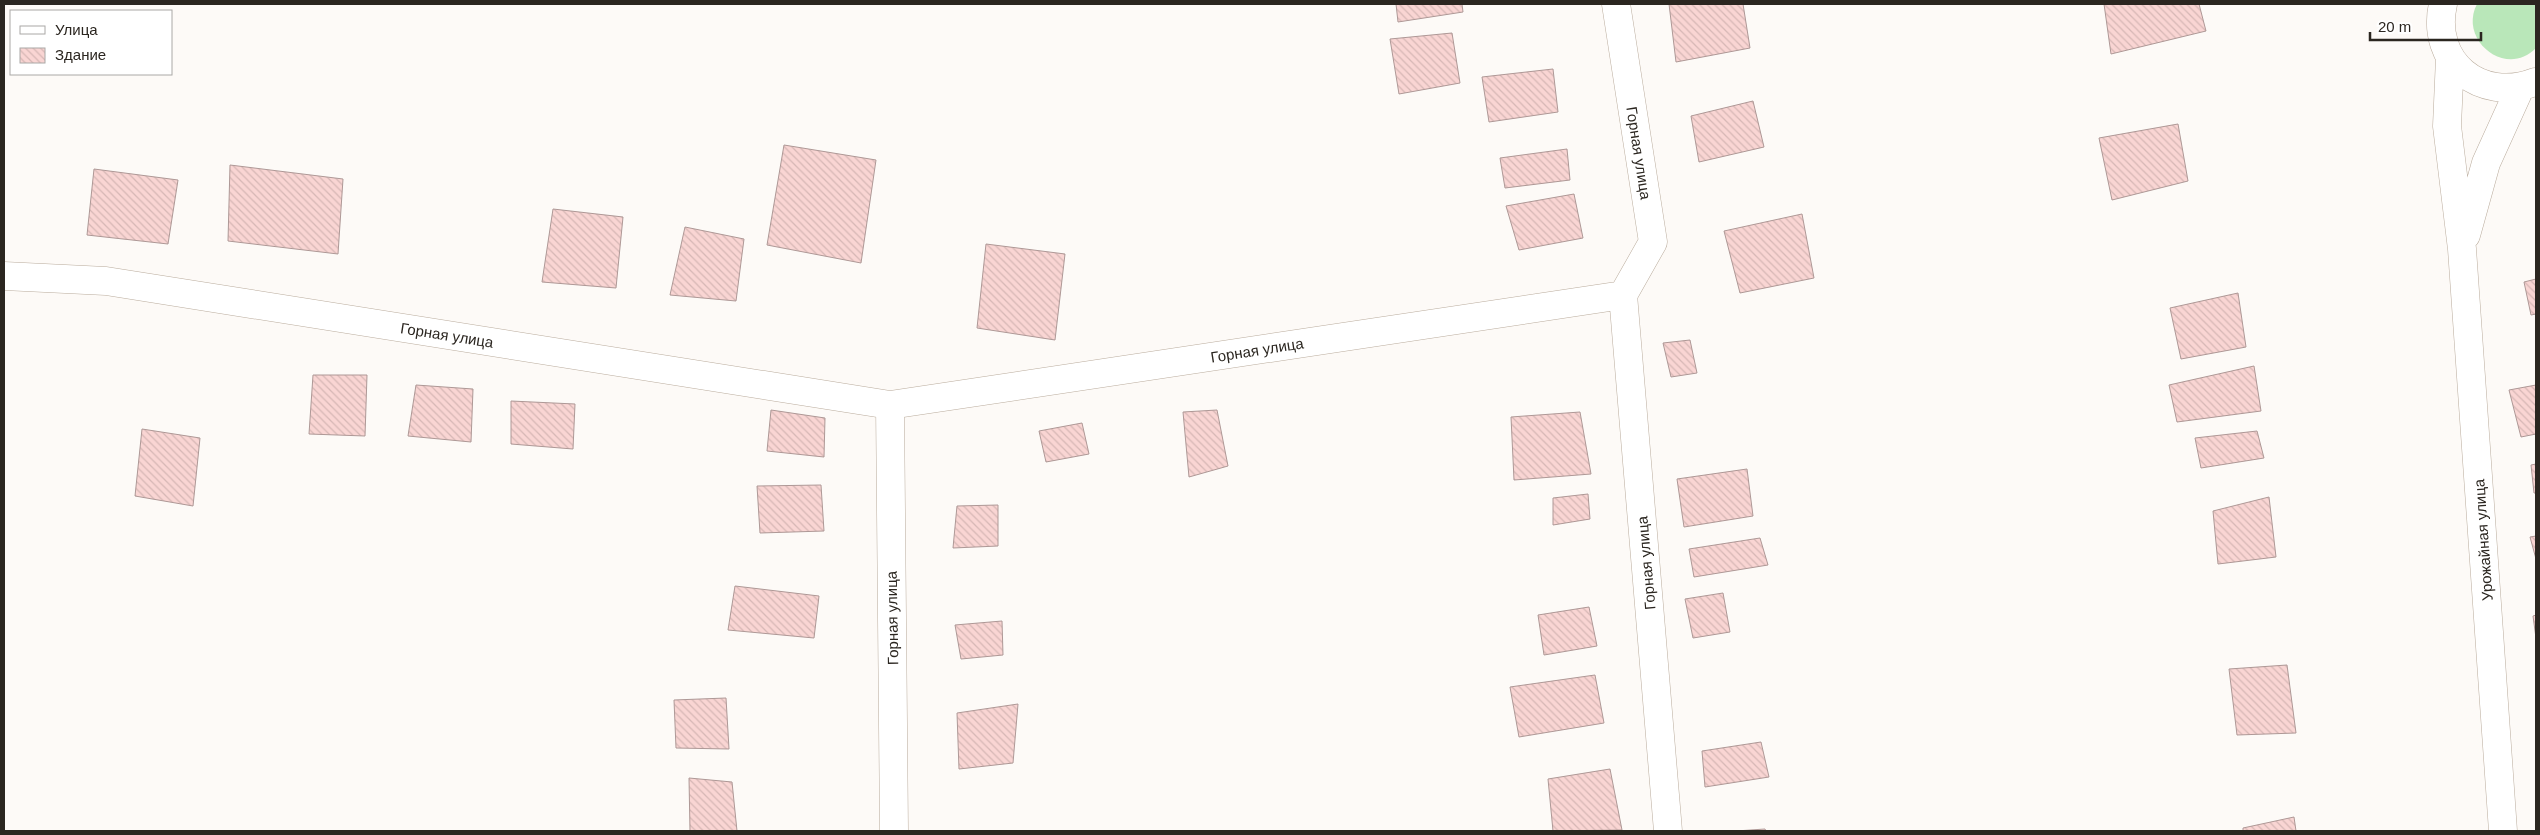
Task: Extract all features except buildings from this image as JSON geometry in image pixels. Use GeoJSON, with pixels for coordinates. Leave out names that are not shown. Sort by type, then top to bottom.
{"type":"FeatureCollection","features":[{"type":"Feature","properties":{"kind":"street","name":"Горная улица"},"geometry":{"type":"LineString","coordinates":[[1616,4],[1653,242],[1623,295],[1668,831]]}},
{"type":"Feature","properties":{"kind":"street"},"geometry":{"type":"LineString","coordinates":[[2443,4],[2440,30],[2450,58],[2463,73],[2480,84],[2500,89],[2528,84]]}},
{"type":"Feature","properties":{"kind":"street","name":"Урожайная улица"},"geometry":{"type":"LineString","coordinates":[[2450,58],[2447,126],[2462,248],[2503,831]]}},
{"type":"Feature","properties":{"kind":"street"},"geometry":{"type":"LineString","coordinates":[[2462,248],[2486,164],[2528,84]]}},
{"type":"Feature","properties":{"kind":"street","name":"Горная улица"},"geometry":{"type":"LineString","coordinates":[[4,276],[106,281],[890,405],[1623,295]]}},
{"type":"Feature","properties":{"kind":"street","name":"Горная улица"},"geometry":{"type":"LineString","coordinates":[[890,405],[894,831]]}},
{"type":"Feature","properties":{"kind":"green space"},"geometry":{"type":"Polygon","coordinates":[[[2477,4],[2536,4],[2536,48],[2524,56],[2511,59],[2499,57],[2488,51],[2479,42],[2474,30],[2473,17],[2477,4]]]}}]}
